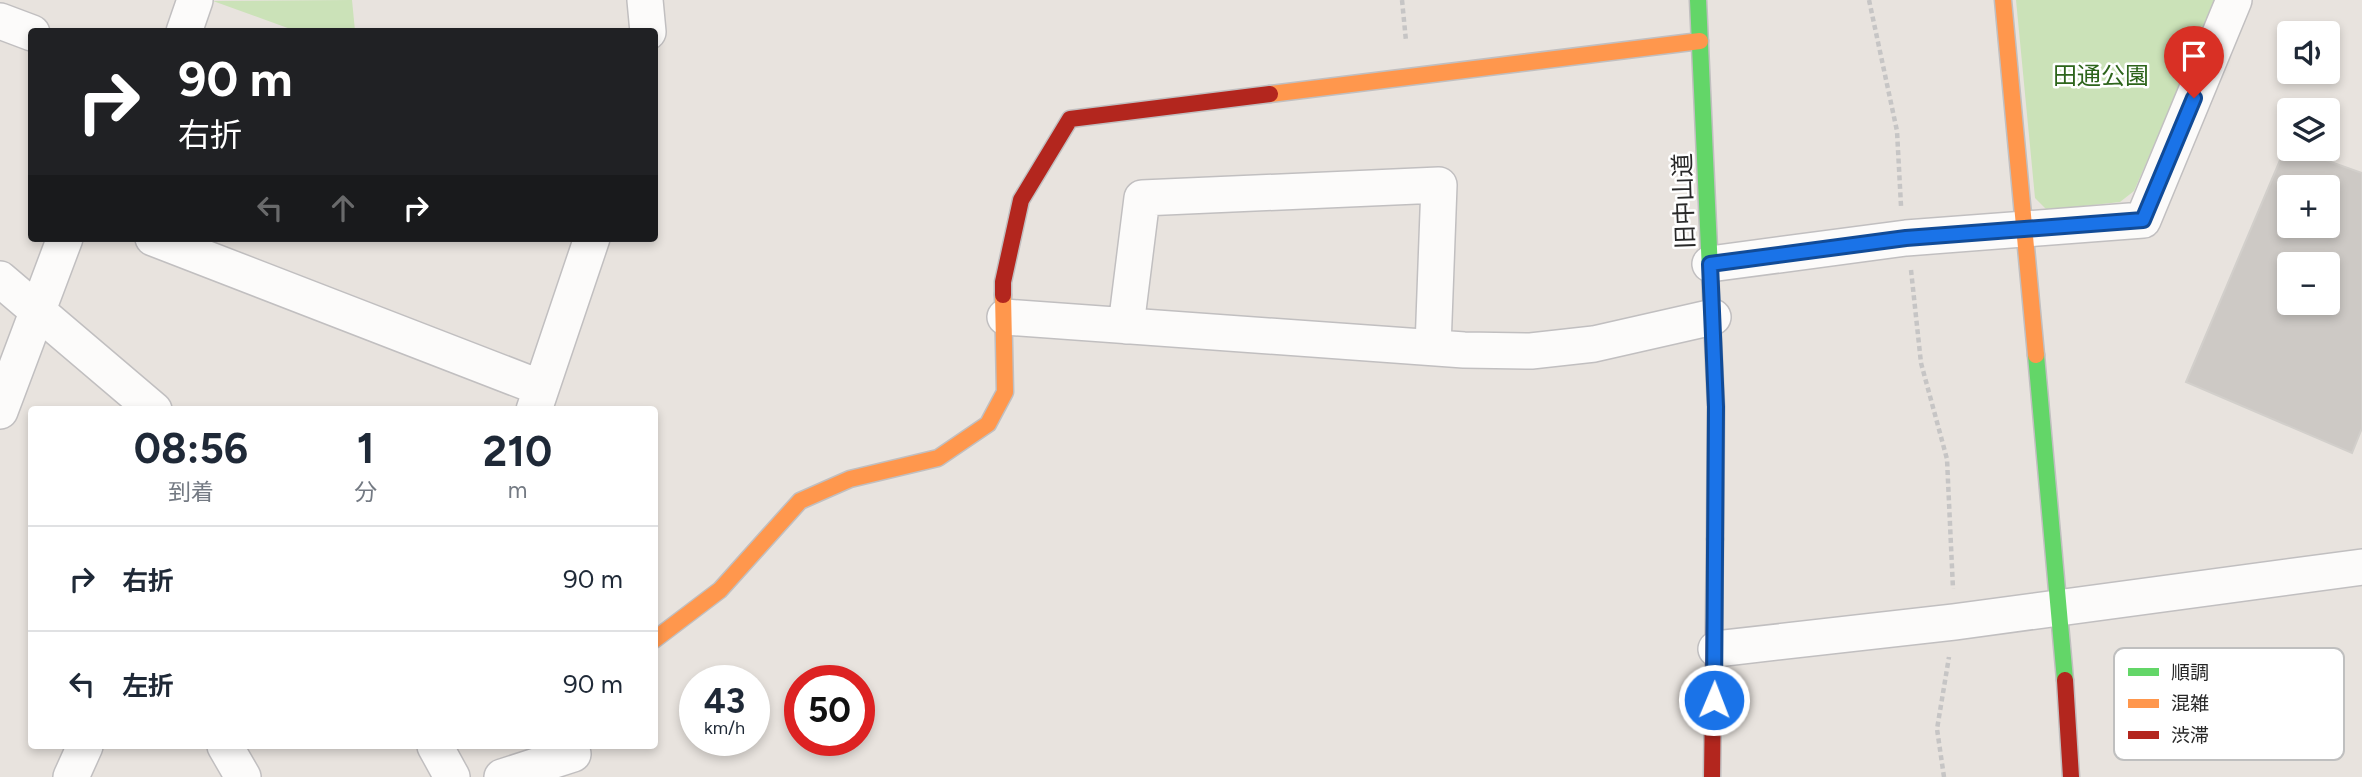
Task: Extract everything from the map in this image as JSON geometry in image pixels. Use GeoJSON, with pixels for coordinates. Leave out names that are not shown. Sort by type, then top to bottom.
{"type":"FeatureCollection","features":[{"type":"Feature","properties":{"kind":"street"},"geometry":{"type":"LineString","coordinates":[[185,28],[195,0]]}},
{"type":"Feature","properties":{"kind":"street"},"geometry":{"type":"LineString","coordinates":[[646,0],[648,28]]}},
{"type":"Feature","properties":{"kind":"street","name":"旧中山道"},"geometry":{"type":"LineString","coordinates":[[1698,0],[1716,407],[1716,649],[1712,777]]}},
{"type":"Feature","properties":{"kind":"street"},"geometry":{"type":"LineString","coordinates":[[2003,0],[2060,608],[2071,777]]}},
{"type":"Feature","properties":{"kind":"street"},"geometry":{"type":"LineString","coordinates":[[1710,264],[1906,238],[2143,220],[2234,0]]}},
{"type":"Feature","properties":{"kind":"street"},"geometry":{"type":"LineString","coordinates":[[658,637],[720,590],[800,501],[850,479],[938,458],[988,424],[1005,392],[1003,282],[1021,200],[1070,119],[1700,41]]}},
{"type":"Feature","properties":{"kind":"street"},"geometry":{"type":"LineString","coordinates":[[1126,326],[1142,198],[1439,186],[1433,347]]}},
{"type":"Feature","properties":{"kind":"street"},"geometry":{"type":"LineString","coordinates":[[0,411],[63,242]]}},
{"type":"Feature","properties":{"kind":"street"},"geometry":{"type":"LineString","coordinates":[[163,242],[537,399],[591,242]]}},
{"type":"Feature","properties":{"kind":"street"},"geometry":{"type":"LineString","coordinates":[[0,279],[150,406]]}},
{"type":"Feature","properties":{"kind":"street"},"geometry":{"type":"LineString","coordinates":[[1005,317],[1433,347],[1531,351],[1594,344],[1713,317]]}},
{"type":"Feature","properties":{"kind":"street"},"geometry":{"type":"LineString","coordinates":[[1716,649],[1954,622],[2362,567]]}},
{"type":"Feature","properties":{"kind":"street"},"geometry":{"type":"LineString","coordinates":[[71,777],[84,749]]}},
{"type":"Feature","properties":{"kind":"street"},"geometry":{"type":"LineString","coordinates":[[227,749],[243,777]]}},
{"type":"Feature","properties":{"kind":"street"},"geometry":{"type":"LineString","coordinates":[[437,749],[452,777]]}},
{"type":"Feature","properties":{"kind":"street"},"geometry":{"type":"LineString","coordinates":[[502,777],[576,759]]}},
{"type":"Feature","properties":{"kind":"path"},"geometry":{"type":"LineString","coordinates":[[1869,0],[1897,131],[1921,363],[1947,459],[1954,622],[1937,729],[1944,777]]}},
{"type":"Feature","properties":{"kind":"green space"},"geometry":{"type":"Polygon","coordinates":[[[352,0],[355,28],[288,28],[213,1],[352,0]]]}},
{"type":"Feature","properties":{"kind":"green space","name":"田通公園"},"geometry":{"type":"Polygon","coordinates":[[[2016,0],[2217,0],[2134,191],[2120,202],[2047,210],[2035,198],[2016,0]]]}},
{"type":"Feature","properties":{"kind":"building"},"geometry":{"type":"Polygon","coordinates":[[[2280,161],[2328,161],[2362,173],[2362,428],[2352,453],[2186,382],[2280,161]]]}},
{"type":"Feature","properties":{"kind":"traffic: fast"},"geometry":{"type":"LineString","coordinates":[[1698,0],[1716,407],[1715,539]]}},
{"type":"Feature","properties":{"kind":"traffic: fast"},"geometry":{"type":"LineString","coordinates":[[2036,355],[2065,680]]}},
{"type":"Feature","properties":{"kind":"traffic: slow"},"geometry":{"type":"LineString","coordinates":[[2003,0],[2036,355]]}},
{"type":"Feature","properties":{"kind":"traffic: slow"},"geometry":{"type":"LineString","coordinates":[[1270,94],[1700,41]]}},
{"type":"Feature","properties":{"kind":"traffic: slow"},"geometry":{"type":"LineString","coordinates":[[658,637],[720,590],[800,501],[850,479],[938,458],[988,424],[1005,392],[1003,295]]}},
{"type":"Feature","properties":{"kind":"traffic: jam"},"geometry":{"type":"LineString","coordinates":[[1003,295],[1003,282],[1021,200],[1070,119],[1270,94]]}},
{"type":"Feature","properties":{"kind":"traffic: jam"},"geometry":{"type":"LineString","coordinates":[[1712,777],[1715,539]]}},
{"type":"Feature","properties":{"kind":"traffic: jam"},"geometry":{"type":"LineString","coordinates":[[2065,680],[2071,777]]}},
{"type":"Feature","properties":{"kind":"route"},"geometry":{"type":"LineString","coordinates":[[1714,700],[1716,407],[1710,264],[1906,238],[2143,220],[2194,98]]}}]}
